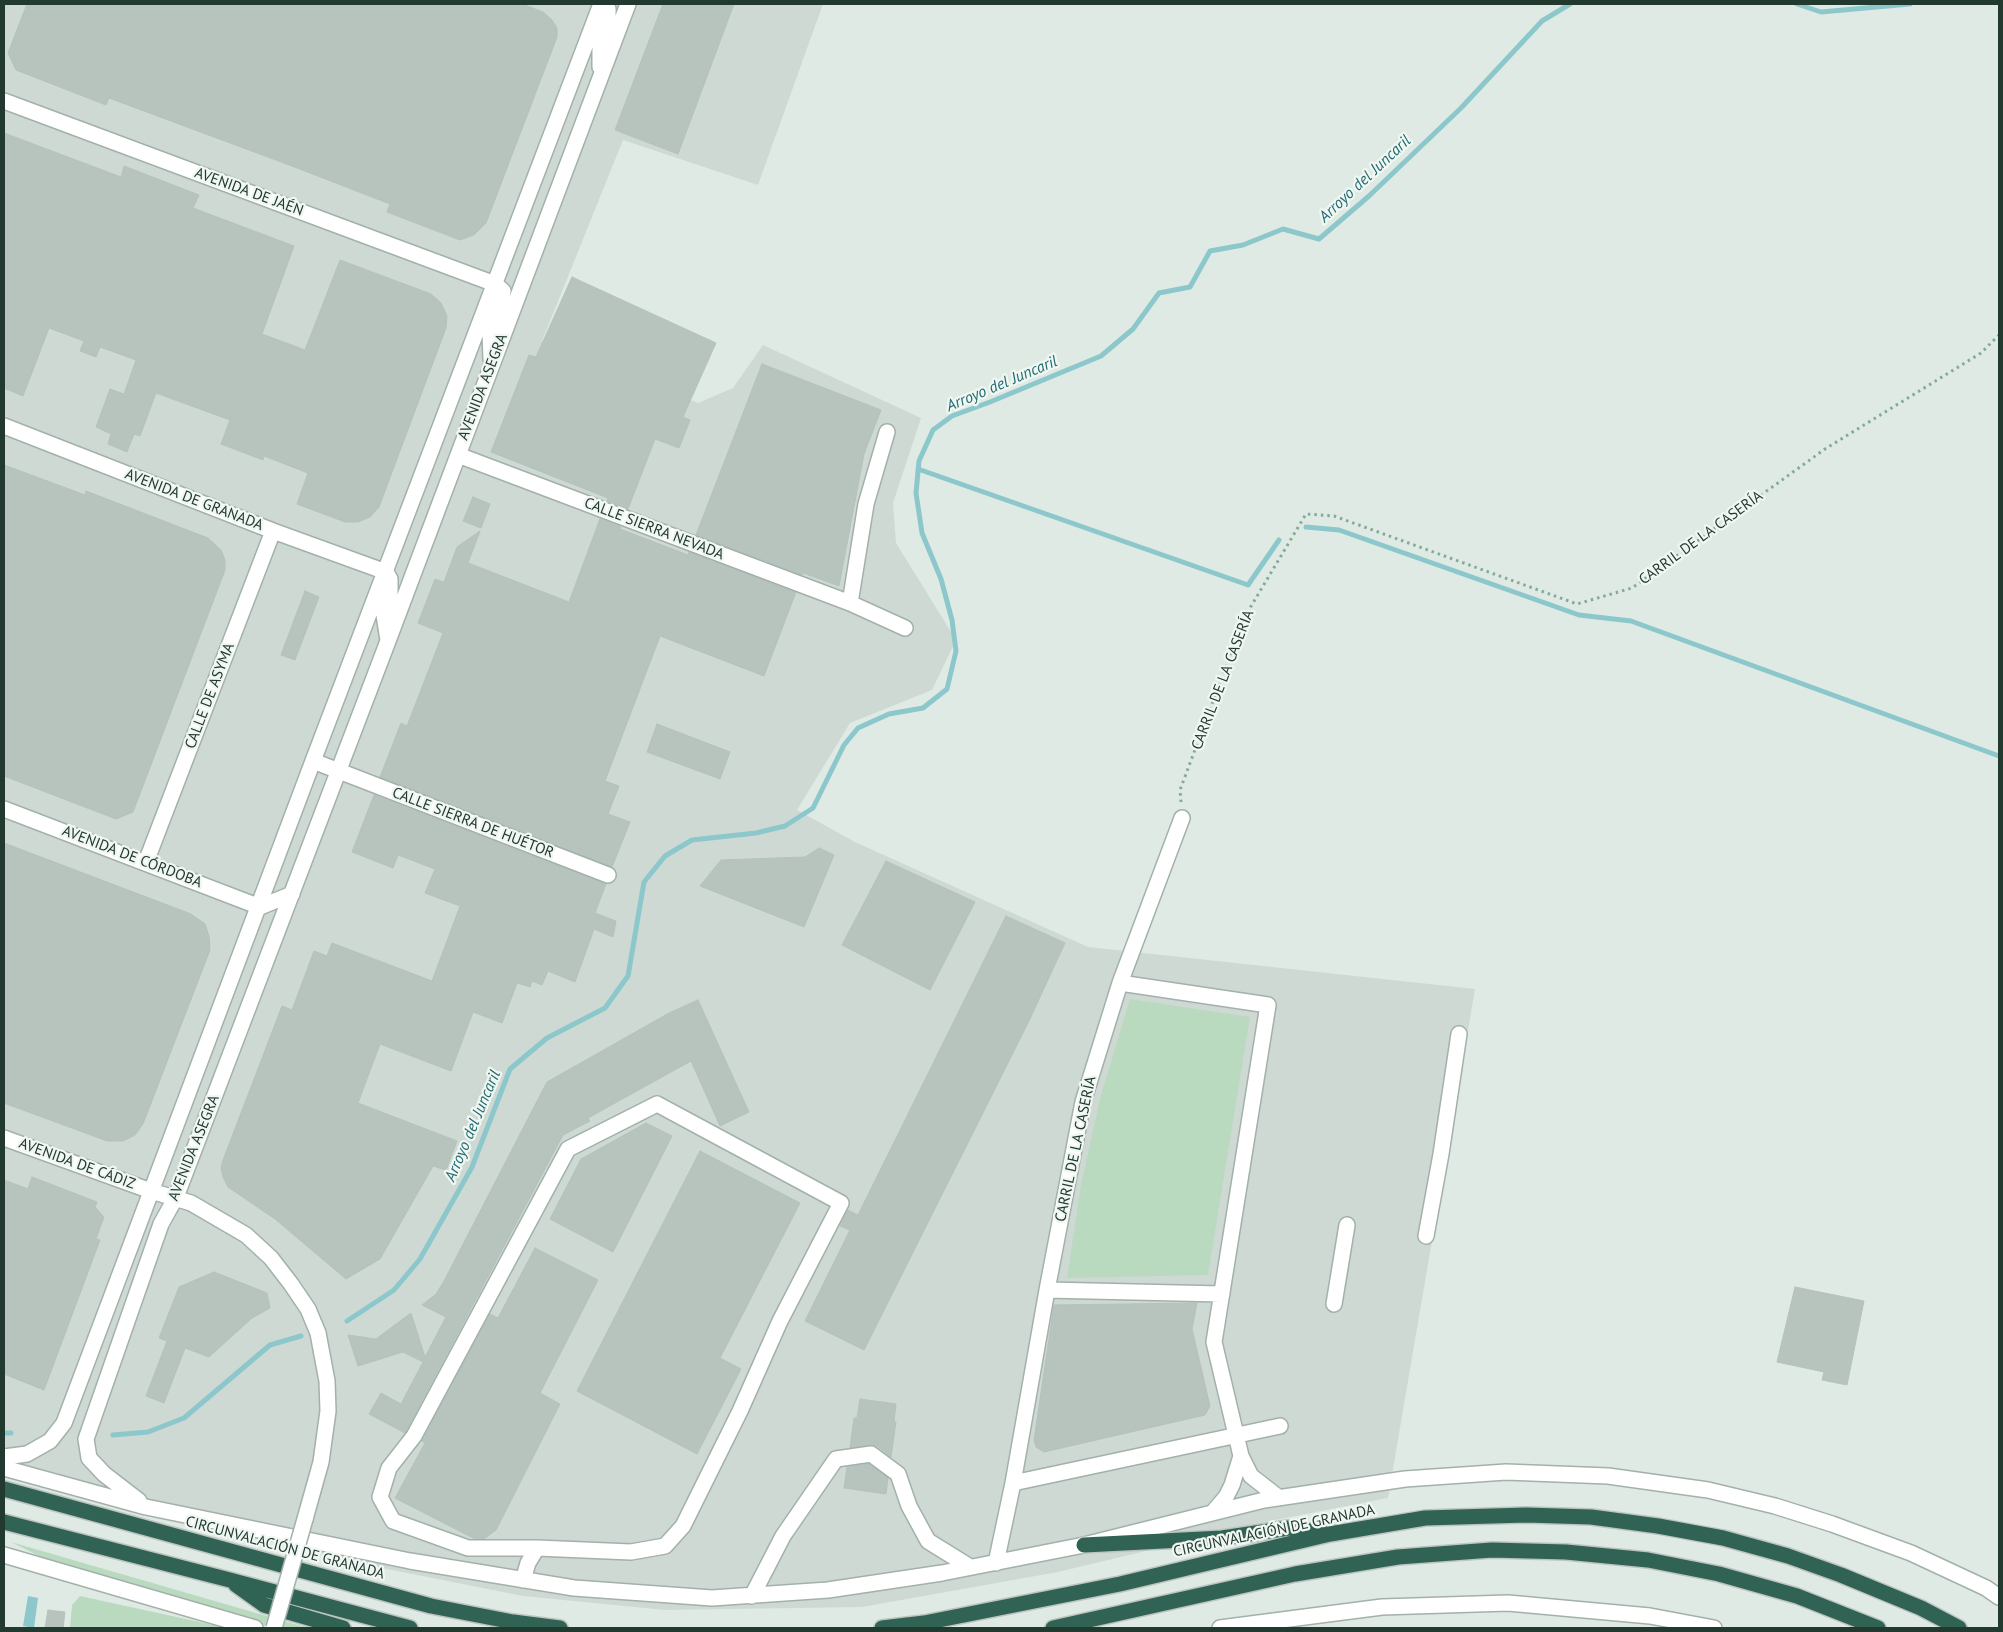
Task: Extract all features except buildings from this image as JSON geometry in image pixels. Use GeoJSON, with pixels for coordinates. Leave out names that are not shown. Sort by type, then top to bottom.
{"type":"FeatureCollection","features":[{"type":"Feature","properties":{"kind":"highway","name":"CIRCUNVALACIÓN DE GRANADA"},"geometry":{"type":"LineString","coordinates":[[4,1489],[431,1606],[513,1622],[560,1628]]}},
{"type":"Feature","properties":{"kind":"highway","name":"CIRCUNVALACIÓN DE GRANADA"},"geometry":{"type":"LineString","coordinates":[[882,1628],[924,1623],[1120,1584],[1330,1534],[1425,1518],[1526,1515],[1591,1518],[1658,1526],[1724,1538],[1788,1556],[1841,1575],[1920,1608],[1959,1628]]}},
{"type":"Feature","properties":{"kind":"highway"},"geometry":{"type":"LineString","coordinates":[[4,1522],[226,1578],[410,1628]]}},
{"type":"Feature","properties":{"kind":"highway"},"geometry":{"type":"LineString","coordinates":[[1084,1545],[1222,1538],[1289,1528],[1330,1534]]}},
{"type":"Feature","properties":{"kind":"highway"},"geometry":{"type":"LineString","coordinates":[[1053,1628],[1295,1574],[1398,1557],[1492,1550],[1566,1552],[1648,1560],[1719,1574],[1797,1596],[1878,1628]]}},
{"type":"Feature","properties":{"kind":"highway"},"geometry":{"type":"LineString","coordinates":[[226,1578],[264,1605],[343,1628]]}},
{"type":"Feature","properties":{"kind":"street","name":"AVENIDA ASEGRA"},"geometry":{"type":"LineString","coordinates":[[4,1458],[27,1454],[50,1441],[64,1423],[601,4]]}},
{"type":"Feature","properties":{"kind":"street"},"geometry":{"type":"LineString","coordinates":[[600,76],[600,44],[608,24],[608,8],[606,4]]}},
{"type":"Feature","properties":{"kind":"street","name":"AVENIDA ASEGRA"},"geometry":{"type":"LineString","coordinates":[[146,1507],[94,1464],[89,1458],[86,1439],[161,1224],[176,1198],[628,4]]}},
{"type":"Feature","properties":{"kind":"street","name":"AVENIDA DE JAÉN"},"geometry":{"type":"LineString","coordinates":[[4,101],[495,284]]}},
{"type":"Feature","properties":{"kind":"street"},"geometry":{"type":"LineString","coordinates":[[492,366],[490,332],[500,309],[503,291],[495,284]]}},
{"type":"Feature","properties":{"kind":"street","name":"AVENIDA DE GRANADA"},"geometry":{"type":"LineString","coordinates":[[4,426],[273,531],[386,572]]}},
{"type":"Feature","properties":{"kind":"street"},"geometry":{"type":"LineString","coordinates":[[850,603],[866,504],[887,432]]}},
{"type":"Feature","properties":{"kind":"street","name":"CALLE SIERRA NEVADA"},"geometry":{"type":"LineString","coordinates":[[458,455],[850,603],[905,628]]}},
{"type":"Feature","properties":{"kind":"street","name":"CALLE DE ASYMA"},"geometry":{"type":"LineString","coordinates":[[146,862],[273,531]]}},
{"type":"Feature","properties":{"kind":"street"},"geometry":{"type":"LineString","coordinates":[[386,572],[390,579],[390,595],[384,615],[388,641]]}},
{"type":"Feature","properties":{"kind":"street"},"geometry":{"type":"LineString","coordinates":[[313,761],[339,770]]}},
{"type":"Feature","properties":{"kind":"street","name":"CALLE SIERRA DE HUÉTOR"},"geometry":{"type":"LineString","coordinates":[[339,770],[608,875]]}},
{"type":"Feature","properties":{"kind":"street","name":"AVENIDA DE CÓRDOBA"},"geometry":{"type":"LineString","coordinates":[[4,808],[260,907]]}},
{"type":"Feature","properties":{"kind":"street","name":"CARRIL DE LA CASERÍA"},"geometry":{"type":"LineString","coordinates":[[996,1563],[1013,1483],[1083,1102],[1120,983],[1182,818]]}},
{"type":"Feature","properties":{"kind":"street"},"geometry":{"type":"LineString","coordinates":[[260,907],[292,894]]}},
{"type":"Feature","properties":{"kind":"street"},"geometry":{"type":"LineString","coordinates":[[1120,983],[1268,1005],[1214,1342],[1241,1456],[1251,1476],[1271,1499]]}},
{"type":"Feature","properties":{"kind":"street"},"geometry":{"type":"LineString","coordinates":[[1426,1236],[1441,1154],[1459,1034]]}},
{"type":"Feature","properties":{"kind":"street"},"geometry":{"type":"LineString","coordinates":[[657,1104],[841,1203],[780,1321],[740,1411],[683,1526],[665,1546],[631,1552],[537,1548],[468,1548],[393,1521],[380,1497],[389,1468],[414,1436],[568,1149],[657,1104]]}},
{"type":"Feature","properties":{"kind":"street","name":"AVENIDA DE CÁDIZ"},"geometry":{"type":"LineString","coordinates":[[4,1138],[151,1191],[176,1198],[216,1216],[271,1258],[292,1284],[308,1309],[318,1333],[327,1381],[328,1411],[321,1462],[274,1628]]}},
{"type":"Feature","properties":{"kind":"street"},"geometry":{"type":"LineString","coordinates":[[1334,1304],[1347,1225]]}},
{"type":"Feature","properties":{"kind":"street"},"geometry":{"type":"LineString","coordinates":[[1047,1290],[1222,1294]]}},
{"type":"Feature","properties":{"kind":"street"},"geometry":{"type":"LineString","coordinates":[[1013,1483],[1280,1426]]}},
{"type":"Feature","properties":{"kind":"street"},"geometry":{"type":"LineString","coordinates":[[752,1596],[783,1536],[836,1459],[871,1454],[898,1474],[909,1506],[928,1541],[970,1568]]}},
{"type":"Feature","properties":{"kind":"street"},"geometry":{"type":"LineString","coordinates":[[1214,1511],[1226,1497],[1232,1485],[1241,1456]]}},
{"type":"Feature","properties":{"kind":"street"},"geometry":{"type":"LineString","coordinates":[[4,1468],[146,1507],[410,1561],[574,1588],[712,1598],[828,1590],[970,1568],[1084,1545],[1214,1511],[1271,1499],[1405,1479],[1506,1472],[1608,1476],[1699,1488],[1775,1506],[1832,1524],[1911,1553],[1986,1588],[1999,1597]]}},
{"type":"Feature","properties":{"kind":"street"},"geometry":{"type":"LineString","coordinates":[[524,1580],[528,1563],[537,1548]]}},
{"type":"Feature","properties":{"kind":"street"},"geometry":{"type":"LineString","coordinates":[[4,1555],[255,1628]]}},
{"type":"Feature","properties":{"kind":"street"},"geometry":{"type":"LineString","coordinates":[[1220,1628],[1382,1607],[1508,1603],[1650,1616],[1714,1628]]}},
{"type":"Feature","properties":{"kind":"path","name":"CARRIL DE LA CASERÍA"},"geometry":{"type":"LineString","coordinates":[[1182,818],[1180,790],[1244,618],[1306,514],[1334,516],[1577,604],[1632,588],[1825,449],[1981,353],[1999,335]]}},
{"type":"Feature","properties":{"kind":"shaded area"},"geometry":{"type":"Polygon","coordinates":[[[4,4],[823,4],[758,185],[623,140],[542,341],[698,403],[733,388],[763,345],[921,418],[893,503],[896,543],[956,640],[932,690],[850,723],[797,810],[855,842],[1088,947],[1475,989],[1388,1498],[1275,1520],[1058,1572],[862,1607],[665,1610],[523,1596],[377,1567],[4,1477],[4,4]]]}},
{"type":"Feature","properties":{"kind":"green space"},"geometry":{"type":"Polygon","coordinates":[[[1130,999],[1250,1017],[1208,1275],[1067,1278],[1081,1185],[1101,1095],[1130,999]]]}},
{"type":"Feature","properties":{"kind":"green space"},"geometry":{"type":"Polygon","coordinates":[[[11,1542],[310,1628],[273,1628],[51,1562],[11,1542]]]}},
{"type":"Feature","properties":{"kind":"green space"},"geometry":{"type":"Polygon","coordinates":[[[80,1596],[227,1628],[70,1628],[72,1605],[80,1596]]]}},
{"type":"Feature","properties":{"kind":"water"},"geometry":{"type":"Polygon","coordinates":[[[28,1596],[38,1598],[34,1628],[23,1626],[28,1596]]]}},
{"type":"Feature","properties":{"kind":"waterway","name":"Arroyo del Juncaril"},"geometry":{"type":"LineString","coordinates":[[347,1321],[394,1290],[420,1259],[472,1167],[510,1069],[547,1038],[605,1008],[628,976],[644,882],[665,856],[692,840],[756,833],[785,826],[813,808],[844,745],[858,728],[889,714],[923,708],[947,689],[956,651],[952,620],[941,579],[922,533],[916,493],[919,461],[933,430],[952,416],[1101,356],[1133,329],[1159,293],[1190,287],[1210,251],[1243,245],[1283,229],[1319,239],[1369,196],[1461,108],[1542,21],[1570,4]]}},
{"type":"Feature","properties":{"kind":"waterway","name":"Arroyo del Juncaril"},"geometry":{"type":"LineString","coordinates":[[1797,4],[1821,12],[1910,4]]}},
{"type":"Feature","properties":{"kind":"waterway"},"geometry":{"type":"LineString","coordinates":[[918,469],[1248,585],[1279,540]]}},
{"type":"Feature","properties":{"kind":"waterway"},"geometry":{"type":"LineString","coordinates":[[1306,527],[1339,530],[1579,615],[1631,621],[1999,756]]}},
{"type":"Feature","properties":{"kind":"waterway","name":"Arroyo del Juncaril"},"geometry":{"type":"LineString","coordinates":[[113,1435],[148,1432],[184,1418],[270,1345],[301,1336]]}},
{"type":"Feature","properties":{"kind":"waterway","name":"Arroyo del Juncaril"},"geometry":{"type":"LineString","coordinates":[[4,1433],[11,1433]]}}]}
